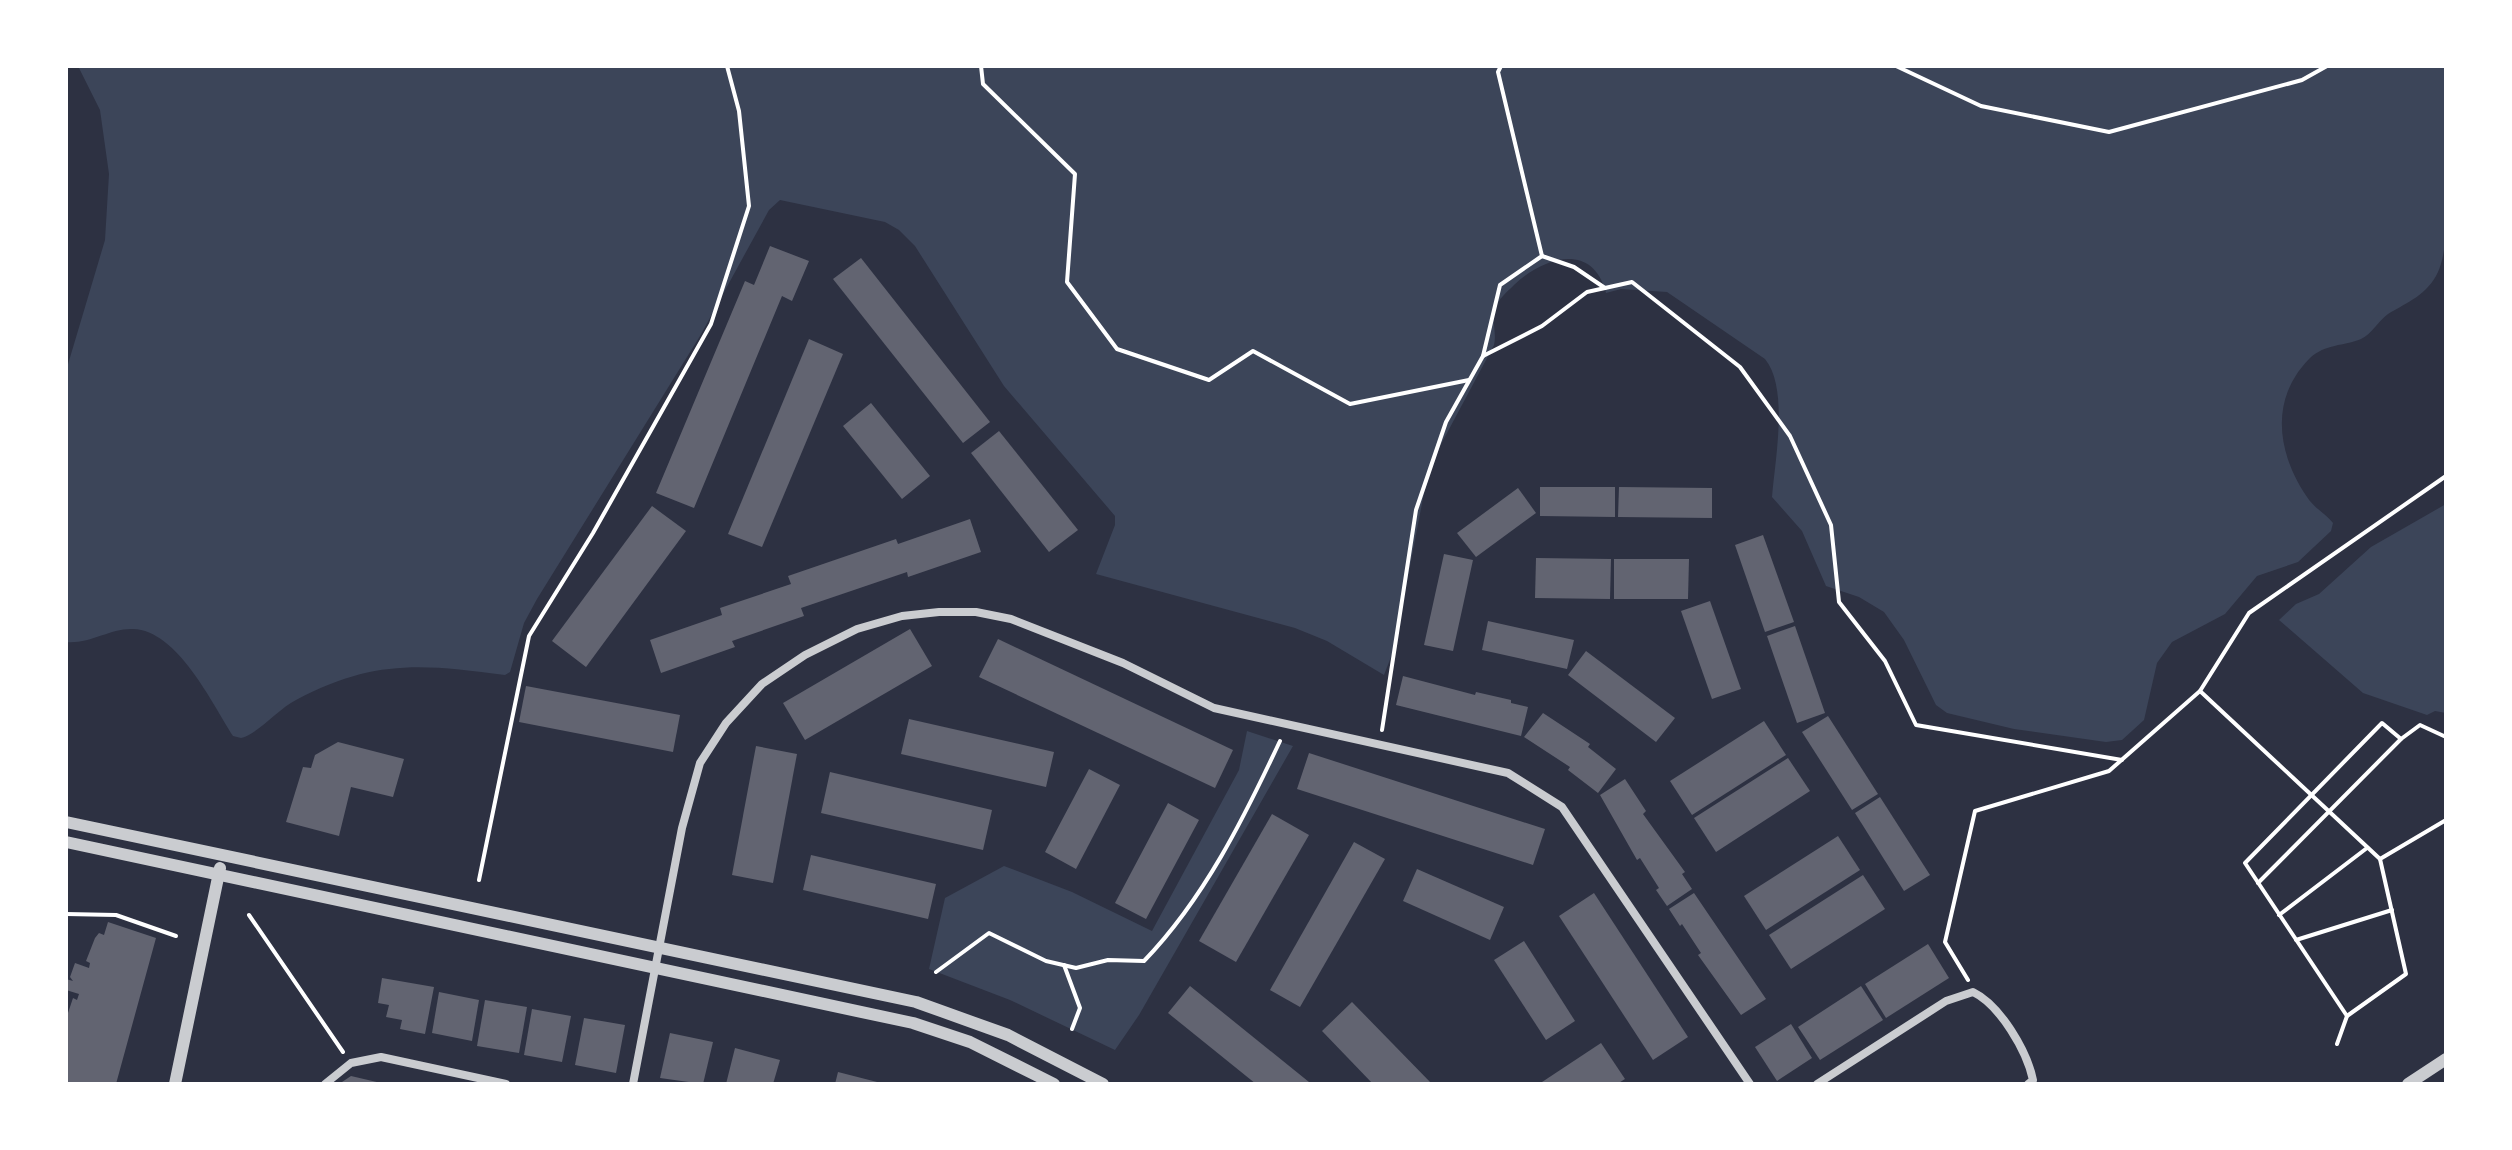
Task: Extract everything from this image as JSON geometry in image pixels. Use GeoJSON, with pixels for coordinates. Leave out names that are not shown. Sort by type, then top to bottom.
{"type":"FeatureCollection","features":[{"type":"Feature","properties":{"kind":"street"},"geometry":{"type":"LineString","coordinates":[[633,1084],[682,828],[700,763],[726,723],[762,684],[805,655],[857,629],[902,616],[976,612],[1011,619],[1109,658],[1214,708],[1508,773],[1562,807],[1750,1084]]}},
{"type":"Feature","properties":{"kind":"street"},"geometry":{"type":"LineString","coordinates":[[66,822],[916,1002],[1008,1035],[1103,1084]]}},
{"type":"Feature","properties":{"kind":"street"},"geometry":{"type":"LineString","coordinates":[[66,842],[219,872],[913,1023],[970,1042],[1054,1084]]}},
{"type":"Feature","properties":{"kind":"street"},"geometry":{"type":"LineString","coordinates":[[175,1084],[222,853]]}},
{"type":"Feature","properties":{"kind":"street"},"geometry":{"type":"LineString","coordinates":[[1817,1084],[1946,1001],[1973,992],[1988,999],[2030,1064],[2033,1080],[2028,1084]]}},
{"type":"Feature","properties":{"kind":"street"},"geometry":{"type":"LineString","coordinates":[[325,1084],[351,1063],[381,1057],[481,1082],[506,1084]]}},
{"type":"Feature","properties":{"kind":"street"},"geometry":{"type":"LineString","coordinates":[[2408,1084],[2446,1059]]}},
{"type":"Feature","properties":{"kind":"path"},"geometry":{"type":"LineString","coordinates":[[479,880],[529,636],[593,533],[711,324],[749,206],[739,111],[727,66]]}},
{"type":"Feature","properties":{"kind":"path"},"geometry":{"type":"LineString","coordinates":[[981,66],[983,84],[1075,174],[1067,282],[1117,349],[1209,380],[1253,351],[1350,404],[1469,380]]}},
{"type":"Feature","properties":{"kind":"path"},"geometry":{"type":"LineString","coordinates":[[1501,66],[1498,72],[1542,256]]}},
{"type":"Feature","properties":{"kind":"path"},"geometry":{"type":"LineString","coordinates":[[1896,66],[1981,106],[2109,132],[2302,80],[2327,66]]}},
{"type":"Feature","properties":{"kind":"path"},"geometry":{"type":"LineString","coordinates":[[1381,736],[1416,510],[1446,422],[1483,356],[1500,285],[1542,256]]}},
{"type":"Feature","properties":{"kind":"path"},"geometry":{"type":"LineString","coordinates":[[1542,256],[1574,267],[1605,288]]}},
{"type":"Feature","properties":{"kind":"path"},"geometry":{"type":"LineString","coordinates":[[1483,356],[1542,326],[1587,292],[1632,282],[1740,367],[1790,436],[1831,525],[1839,602],[1885,661],[1916,725],[2122,760]]}},
{"type":"Feature","properties":{"kind":"path"},"geometry":{"type":"LineString","coordinates":[[1972,985],[1945,942],[1975,811],[2109,771],[2200,691],[2249,613],[2446,476]]}},
{"type":"Feature","properties":{"kind":"path"},"geometry":{"type":"LineString","coordinates":[[2200,691],[2380,859],[2406,974],[2347,1016],[2337,1044]]}},
{"type":"Feature","properties":{"kind":"path"},"geometry":{"type":"LineString","coordinates":[[2347,1016],[2245,863],[2382,723],[2401,739]]}},
{"type":"Feature","properties":{"kind":"path"},"geometry":{"type":"LineString","coordinates":[[2258,883],[2401,739],[2420,725],[2446,737]]}},
{"type":"Feature","properties":{"kind":"path"},"geometry":{"type":"LineString","coordinates":[[936,972],[989,933],[1046,961],[1076,968],[1108,960],[1144,961],[1170,935],[1242,823],[1280,741]]}},
{"type":"Feature","properties":{"kind":"path"},"geometry":{"type":"LineString","coordinates":[[2380,859],[2446,820]]}},
{"type":"Feature","properties":{"kind":"path"},"geometry":{"type":"LineString","coordinates":[[2279,915],[2368,848]]}},
{"type":"Feature","properties":{"kind":"path"},"geometry":{"type":"LineString","coordinates":[[2296,940],[2392,910]]}},
{"type":"Feature","properties":{"kind":"path"},"geometry":{"type":"LineString","coordinates":[[66,914],[116,915],[176,936]]}},
{"type":"Feature","properties":{"kind":"path"},"geometry":{"type":"LineString","coordinates":[[249,915],[351,1063]]}},
{"type":"Feature","properties":{"kind":"path"},"geometry":{"type":"LineString","coordinates":[[1064,965],[1080,1008],[1072,1029]]}},
{"type":"Feature","properties":{"kind":"shaded area"},"geometry":{"type":"Polygon","coordinates":[[[78,66],[2446,66],[2448,203],[2443,254],[2434,280],[2416,297],[2388,314],[2365,337],[2316,353],[2297,374],[2288,391],[2282,426],[2289,462],[2310,501],[2333,523],[2331,531],[2298,562],[2257,576],[2225,614],[2172,642],[2157,663],[2144,720],[2122,740],[2106,742],[2014,729],[1947,713],[1936,705],[1904,640],[1884,612],[1859,597],[1826,586],[1802,531],[1772,497],[1779,406],[1777,388],[1765,359],[1667,292],[1621,289],[1606,293],[1600,277],[1590,266],[1579,260],[1566,259],[1539,267],[1500,299],[1494,313],[1494,345],[1439,448],[1424,493],[1394,649],[1384,675],[1327,641],[1295,628],[1096,574],[1115,525],[1115,516],[1004,386],[915,246],[899,230],[885,222],[780,200],[769,210],[700,336],[537,599],[524,623],[510,672],[505,675],[423,667],[374,671],[349,677],[296,700],[254,732],[241,738],[233,736],[192,670],[164,642],[149,633],[125,629],[84,641],[66,642],[66,371],[105,240],[109,174],[100,110],[78,66]]]}},
{"type":"Feature","properties":{"kind":"shaded area"},"geometry":{"type":"Polygon","coordinates":[[[2446,504],[2446,713],[2435,711],[2427,715],[2363,693],[2279,620],[2296,604],[2319,594],[2371,547],[2446,504]]]}},
{"type":"Feature","properties":{"kind":"shaded area"},"geometry":{"type":"Polygon","coordinates":[[[1247,731],[1293,746],[1139,1015],[1115,1050],[1010,1000],[929,969],[945,898],[1004,866],[1072,892],[1152,931],[1239,770],[1247,731]]]}},
{"type":"Feature","properties":{"kind":"building"},"geometry":{"type":"Polygon","coordinates":[[[770,246],[809,261],[792,301],[782,296],[694,508],[656,493],[745,281],[754,285],[770,246]]]}},
{"type":"Feature","properties":{"kind":"building"},"geometry":{"type":"Polygon","coordinates":[[[861,258],[990,422],[963,443],[833,279],[861,258]]]}},
{"type":"Feature","properties":{"kind":"building"},"geometry":{"type":"Polygon","coordinates":[[[809,339],[843,354],[762,547],[728,534],[809,339]]]}},
{"type":"Feature","properties":{"kind":"building"},"geometry":{"type":"Polygon","coordinates":[[[871,403],[930,476],[902,499],[843,426],[871,403]]]}},
{"type":"Feature","properties":{"kind":"building"},"geometry":{"type":"Polygon","coordinates":[[[999,431],[1078,530],[1049,552],[971,453],[999,431]]]}},
{"type":"Feature","properties":{"kind":"building"},"geometry":{"type":"Polygon","coordinates":[[[1540,487],[1615,487],[1615,517],[1540,516],[1540,487]]]}},
{"type":"Feature","properties":{"kind":"building"},"geometry":{"type":"Polygon","coordinates":[[[1619,487],[1712,488],[1712,518],[1618,517],[1619,487]]]}},
{"type":"Feature","properties":{"kind":"building"},"geometry":{"type":"Polygon","coordinates":[[[1518,488],[1536,513],[1476,557],[1457,533],[1518,488]]]}},
{"type":"Feature","properties":{"kind":"building"},"geometry":{"type":"Polygon","coordinates":[[[652,506],[686,531],[586,667],[552,641],[652,506]]]}},
{"type":"Feature","properties":{"kind":"building"},"geometry":{"type":"Polygon","coordinates":[[[970,519],[981,552],[908,577],[907,572],[801,608],[804,616],[732,641],[735,647],[661,673],[650,640],[722,615],[720,608],[791,584],[788,576],[896,539],[898,544],[970,519]]]}},
{"type":"Feature","properties":{"kind":"building"},"geometry":{"type":"Polygon","coordinates":[[[1763,535],[1794,622],[1765,632],[1735,545],[1763,535]]]}},
{"type":"Feature","properties":{"kind":"building"},"geometry":{"type":"Polygon","coordinates":[[[1444,554],[1473,560],[1453,651],[1424,645],[1444,554]]]}},
{"type":"Feature","properties":{"kind":"building"},"geometry":{"type":"Polygon","coordinates":[[[1536,558],[1611,559],[1610,599],[1535,598],[1536,558]]]}},
{"type":"Feature","properties":{"kind":"building"},"geometry":{"type":"Polygon","coordinates":[[[1614,559],[1689,559],[1688,599],[1614,599],[1614,559]]]}},
{"type":"Feature","properties":{"kind":"building"},"geometry":{"type":"Polygon","coordinates":[[[1710,601],[1741,689],[1712,699],[1681,611],[1710,601]]]}},
{"type":"Feature","properties":{"kind":"building"},"geometry":{"type":"Polygon","coordinates":[[[1488,621],[1574,640],[1567,669],[1482,650],[1488,621]]]}},
{"type":"Feature","properties":{"kind":"building"},"geometry":{"type":"Polygon","coordinates":[[[1795,626],[1825,713],[1797,723],[1767,636],[1795,626]]]}},
{"type":"Feature","properties":{"kind":"building"},"geometry":{"type":"Polygon","coordinates":[[[910,629],[932,666],[805,740],[783,703],[910,629]]]}},
{"type":"Feature","properties":{"kind":"building"},"geometry":{"type":"Polygon","coordinates":[[[998,639],[1233,750],[1215,788],[979,677],[998,639]]]}},
{"type":"Feature","properties":{"kind":"building"},"geometry":{"type":"Polygon","coordinates":[[[1586,651],[1675,718],[1656,742],[1568,675],[1586,651]]]}},
{"type":"Feature","properties":{"kind":"building"},"geometry":{"type":"Polygon","coordinates":[[[1403,676],[1475,695],[1476,692],[1511,700],[1511,703],[1528,707],[1521,736],[1396,705],[1403,676]]]}},
{"type":"Feature","properties":{"kind":"building"},"geometry":{"type":"Polygon","coordinates":[[[526,686],[680,715],[673,752],[519,722],[526,686]]]}},
{"type":"Feature","properties":{"kind":"building"},"geometry":{"type":"Polygon","coordinates":[[[1543,713],[1590,744],[1588,747],[1616,769],[1598,793],[1568,770],[1570,767],[1524,737],[1543,713]]]}},
{"type":"Feature","properties":{"kind":"building"},"geometry":{"type":"Polygon","coordinates":[[[1828,716],[1878,794],[1852,810],[1802,732],[1828,716]]]}},
{"type":"Feature","properties":{"kind":"building"},"geometry":{"type":"Polygon","coordinates":[[[909,719],[1054,752],[1046,787],[901,754],[909,719]]]}},
{"type":"Feature","properties":{"kind":"building"},"geometry":{"type":"Polygon","coordinates":[[[1764,721],[1786,755],[1692,815],[1670,781],[1764,721]]]}},
{"type":"Feature","properties":{"kind":"building"},"geometry":{"type":"Polygon","coordinates":[[[338,742],[404,759],[393,797],[351,787],[339,836],[286,822],[303,767],[311,768],[315,755],[338,742]]]}},
{"type":"Feature","properties":{"kind":"building"},"geometry":{"type":"Polygon","coordinates":[[[756,746],[797,754],[773,883],[732,875],[756,746]]]}},
{"type":"Feature","properties":{"kind":"building"},"geometry":{"type":"Polygon","coordinates":[[[1309,753],[1545,829],[1533,865],[1297,789],[1309,753]]]}},
{"type":"Feature","properties":{"kind":"building"},"geometry":{"type":"Polygon","coordinates":[[[1788,758],[1810,791],[1716,852],[1694,818],[1788,758]]]}},
{"type":"Feature","properties":{"kind":"building"},"geometry":{"type":"Polygon","coordinates":[[[1089,769],[1120,785],[1076,869],[1045,852],[1089,769]]]}},
{"type":"Feature","properties":{"kind":"building"},"geometry":{"type":"Polygon","coordinates":[[[830,772],[992,810],[983,850],[821,813],[830,772]]]}},
{"type":"Feature","properties":{"kind":"building"},"geometry":{"type":"Polygon","coordinates":[[[1625,779],[1646,811],[1643,814],[1685,872],[1682,874],[1692,889],[1667,906],[1656,890],[1659,888],[1640,858],[1637,860],[1600,795],[1625,779]]]}},
{"type":"Feature","properties":{"kind":"building"},"geometry":{"type":"Polygon","coordinates":[[[1880,797],[1930,875],[1904,891],[1855,813],[1880,797]]]}},
{"type":"Feature","properties":{"kind":"building"},"geometry":{"type":"Polygon","coordinates":[[[1168,803],[1199,820],[1146,919],[1115,903],[1168,803]]]}},
{"type":"Feature","properties":{"kind":"building"},"geometry":{"type":"Polygon","coordinates":[[[1272,814],[1309,835],[1236,962],[1199,941],[1272,814]]]}},
{"type":"Feature","properties":{"kind":"building"},"geometry":{"type":"Polygon","coordinates":[[[1838,836],[1860,870],[1766,930],[1744,896],[1838,836]]]}},
{"type":"Feature","properties":{"kind":"building"},"geometry":{"type":"Polygon","coordinates":[[[1354,842],[1385,859],[1300,1007],[1270,990],[1354,842]]]}},
{"type":"Feature","properties":{"kind":"building"},"geometry":{"type":"Polygon","coordinates":[[[811,855],[936,884],[928,919],[803,890],[811,855]]]}},
{"type":"Feature","properties":{"kind":"building"},"geometry":{"type":"Polygon","coordinates":[[[1417,869],[1504,907],[1490,940],[1403,901],[1417,869]]]}},
{"type":"Feature","properties":{"kind":"building"},"geometry":{"type":"Polygon","coordinates":[[[1863,875],[1885,909],[1791,969],[1769,935],[1863,875]]]}},
{"type":"Feature","properties":{"kind":"building"},"geometry":{"type":"Polygon","coordinates":[[[1594,893],[1688,1037],[1653,1060],[1559,916],[1594,893]]]}},
{"type":"Feature","properties":{"kind":"building"},"geometry":{"type":"Polygon","coordinates":[[[1694,893],[1766,999],[1741,1015],[1669,909],[1694,893]]]}},
{"type":"Feature","properties":{"kind":"building"},"geometry":{"type":"Polygon","coordinates":[[[108,922],[156,938],[116,1084],[66,1084],[66,1019],[73,998],[77,1000],[79,994],[66,990],[66,979],[73,981],[70,977],[75,963],[89,968],[90,963],[86,961],[95,938],[99,933],[104,935],[108,922]]]}},
{"type":"Feature","properties":{"kind":"building"},"geometry":{"type":"Polygon","coordinates":[[[1524,941],[1575,1021],[1546,1040],[1494,960],[1524,941]]]}},
{"type":"Feature","properties":{"kind":"building"},"geometry":{"type":"Polygon","coordinates":[[[1928,944],[1949,978],[1886,1018],[1865,984],[1928,944]]]}},
{"type":"Feature","properties":{"kind":"building"},"geometry":{"type":"Polygon","coordinates":[[[382,978],[434,987],[425,1034],[400,1029],[402,1020],[386,1017],[389,1005],[378,1003],[382,978]]]}},
{"type":"Feature","properties":{"kind":"building"},"geometry":{"type":"Polygon","coordinates":[[[1190,986],[1309,1082],[1256,1084],[1168,1013],[1190,986]]]}},
{"type":"Feature","properties":{"kind":"building"},"geometry":{"type":"Polygon","coordinates":[[[1861,986],[1883,1020],[1820,1060],[1798,1027],[1861,986]]]}},
{"type":"Feature","properties":{"kind":"building"},"geometry":{"type":"Polygon","coordinates":[[[439,992],[479,1000],[472,1041],[432,1033],[439,992]]]}},
{"type":"Feature","properties":{"kind":"building"},"geometry":{"type":"Polygon","coordinates":[[[485,1000],[527,1007],[519,1053],[477,1046],[485,1000]]]}},
{"type":"Feature","properties":{"kind":"building"},"geometry":{"type":"Polygon","coordinates":[[[1352,1002],[1432,1084],[1373,1084],[1322,1031],[1352,1002]]]}},
{"type":"Feature","properties":{"kind":"building"},"geometry":{"type":"Polygon","coordinates":[[[532,1009],[571,1016],[562,1062],[524,1055],[532,1009]]]}},
{"type":"Feature","properties":{"kind":"building"},"geometry":{"type":"Polygon","coordinates":[[[584,1018],[625,1025],[616,1073],[575,1065],[584,1018]]]}},
{"type":"Feature","properties":{"kind":"building"},"geometry":{"type":"Polygon","coordinates":[[[1791,1024],[1812,1058],[1777,1081],[1755,1047],[1791,1024]]]}},
{"type":"Feature","properties":{"kind":"building"},"geometry":{"type":"Polygon","coordinates":[[[670,1033],[713,1042],[703,1084],[660,1078],[670,1033]]]}},
{"type":"Feature","properties":{"kind":"building"},"geometry":{"type":"Polygon","coordinates":[[[1601,1043],[1625,1079],[1617,1084],[1539,1084],[1601,1043]]]}},
{"type":"Feature","properties":{"kind":"building"},"geometry":{"type":"Polygon","coordinates":[[[735,1048],[780,1060],[773,1084],[726,1084],[735,1048]]]}},
{"type":"Feature","properties":{"kind":"building"},"geometry":{"type":"Polygon","coordinates":[[[838,1072],[881,1083],[881,1084],[835,1084],[838,1072]]]}},
{"type":"Feature","properties":{"kind":"building"},"geometry":{"type":"Polygon","coordinates":[[[351,1076],[381,1083],[381,1084],[339,1084],[351,1076]]]}}]}
